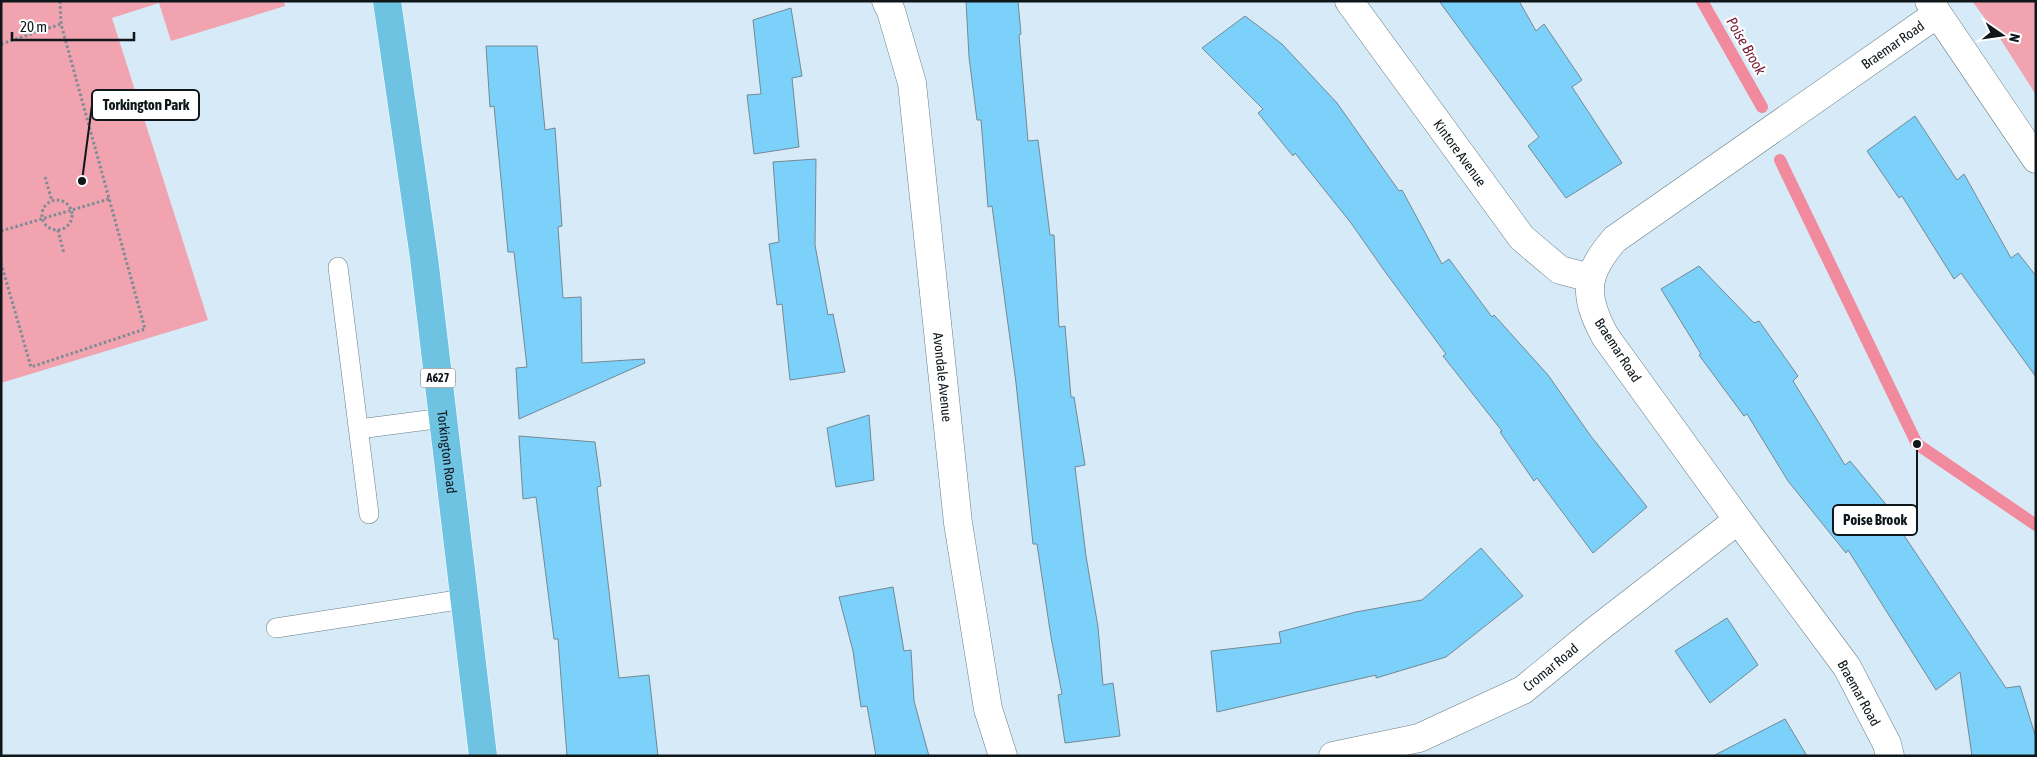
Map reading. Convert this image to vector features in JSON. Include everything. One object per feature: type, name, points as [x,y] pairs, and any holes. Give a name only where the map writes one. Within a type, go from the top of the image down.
[{"type":"main road","name":"Torkington Road","points":[[387,1],[424,258],[483,756]]},
{"type":"street","name":"Avondale Avenue","points":[[886,1],[891,11],[912,83],[958,523],[988,709],[1003,756]]},
{"type":"street","name":"Kintore Avenue","points":[[1349,1],[1522,238],[1560,270],[1591,278]]},
{"type":"street","name":"Braemar Road","points":[[1890,756],[1887,744],[1847,667],[1738,520],[1606,336],[1594,316],[1590,298],[1591,278],[1600,256],[1615,239],[1933,7]]},
{"type":"street","points":[[1933,7],[2036,160]]},
{"type":"street","name":"Cromar Road","points":[[1332,756],[1420,747],[1523,690],[1596,630],[1738,520]]},
{"type":"lane","points":[[338,267],[370,514]]},
{"type":"lane","points":[[359,429],[443,418]]},
{"type":"lane","points":[[276,628],[464,599]]},
{"type":"path","points":[[1,263],[31,367],[145,330],[61,24],[60,1]]},
{"type":"path","points":[[1,44],[61,24]]},
{"type":"path","points":[[45,177],[52,201]]},
{"type":"path","points":[[1,231],[109,199]]},
{"type":"path","points":[[58,200],[63,202],[71,211],[72,216],[69,224],[58,230],[50,228],[43,220],[44,208],[52,201],[58,200]]},
{"type":"path","points":[[58,230],[64,254]]},
{"type":"shaded area","points":[[1,1],[284,1],[285,6],[171,41],[159,3],[112,18],[208,320],[1,383]]},
{"type":"shaded area","points":[[1972,1],[2036,1],[2036,95],[2001,40]]},
{"type":"building","points":[[966,1],[1018,1],[1028,141],[1038,140],[1050,235],[1054,235],[1059,327],[1065,326],[1071,397],[1074,397],[1085,465],[1075,467],[1086,556],[1098,627],[1103,685],[1113,683],[1120,736],[1065,743],[1058,695],[1062,694],[1037,544],[1033,544],[1016,383],[992,206],[988,207],[981,120],[977,120],[969,57]]},
{"type":"building","points":[[1439,1],[1519,1],[1536,31],[1544,24],[1582,80],[1572,87],[1622,163],[1566,198],[1528,146],[1539,137]]},
{"type":"building","points":[[791,8],[802,76],[792,78],[799,147],[754,154],[747,95],[761,94],[753,20]]},
{"type":"building","points":[[1245,16],[1282,44],[1337,103],[1399,191],[1402,190],[1442,264],[1449,259],[1492,317],[1494,315],[1548,375],[1590,435],[1647,507],[1593,553],[1537,478],[1534,481],[1500,432],[1502,431],[1443,356],[1446,354],[1351,223],[1295,153],[1293,156],[1258,113],[1263,109],[1202,48]]},
{"type":"building","points":[[486,46],[537,46],[545,130],[555,128],[562,226],[558,227],[563,298],[581,297],[582,363],[644,359],[645,363],[519,419],[516,368],[527,367],[514,252],[508,252],[494,106],[490,107]]},
{"type":"building","points":[[1915,116],[1957,180],[1964,174],[2011,258],[2018,253],[2036,276],[2036,377],[1961,273],[1954,279],[1902,196],[1899,198],[1867,151]]},
{"type":"building","points":[[816,159],[815,245],[828,315],[833,314],[845,372],[790,380],[782,304],[777,305],[769,244],[779,242],[773,162]]},
{"type":"building","points":[[1699,266],[1754,323],[1759,321],[1798,376],[1793,381],[1845,465],[1850,461],[1894,514],[1891,516],[2006,688],[2020,686],[2036,738],[2036,756],[1972,756],[1960,672],[1936,690],[1848,550],[1846,553],[1788,481],[1747,414],[1744,416],[1699,355],[1701,354],[1661,289]]},
{"type":"building","points":[[869,415],[874,480],[836,487],[827,428]]},
{"type":"building","points":[[519,436],[595,442],[601,486],[597,487],[619,678],[649,675],[658,756],[567,756],[558,639],[554,639],[536,497],[523,499]]},
{"type":"building","points":[[1481,548],[1523,596],[1446,657],[1376,678],[1376,675],[1217,712],[1211,651],[1281,643],[1279,632],[1356,612],[1422,600]]},
{"type":"building","points":[[893,587],[904,651],[911,650],[914,701],[929,756],[876,756],[867,706],[861,707],[853,651],[839,597]]},
{"type":"building","points":[[1727,618],[1758,665],[1710,703],[1675,651]]},
{"type":"building","points":[[1785,719],[1807,756],[1713,756]]},
{"type":"waterway","name":"Poise Brook","points":[[1702,1],[1762,107]]},
{"type":"waterway","name":"Poise Brook","points":[[1780,160],[1917,444],[2036,525]]},
{"type":"place","name":"Torkington Park","points":[[82,181]]},
{"type":"place","name":"Poise Brook","points":[[1917,444]]}]
